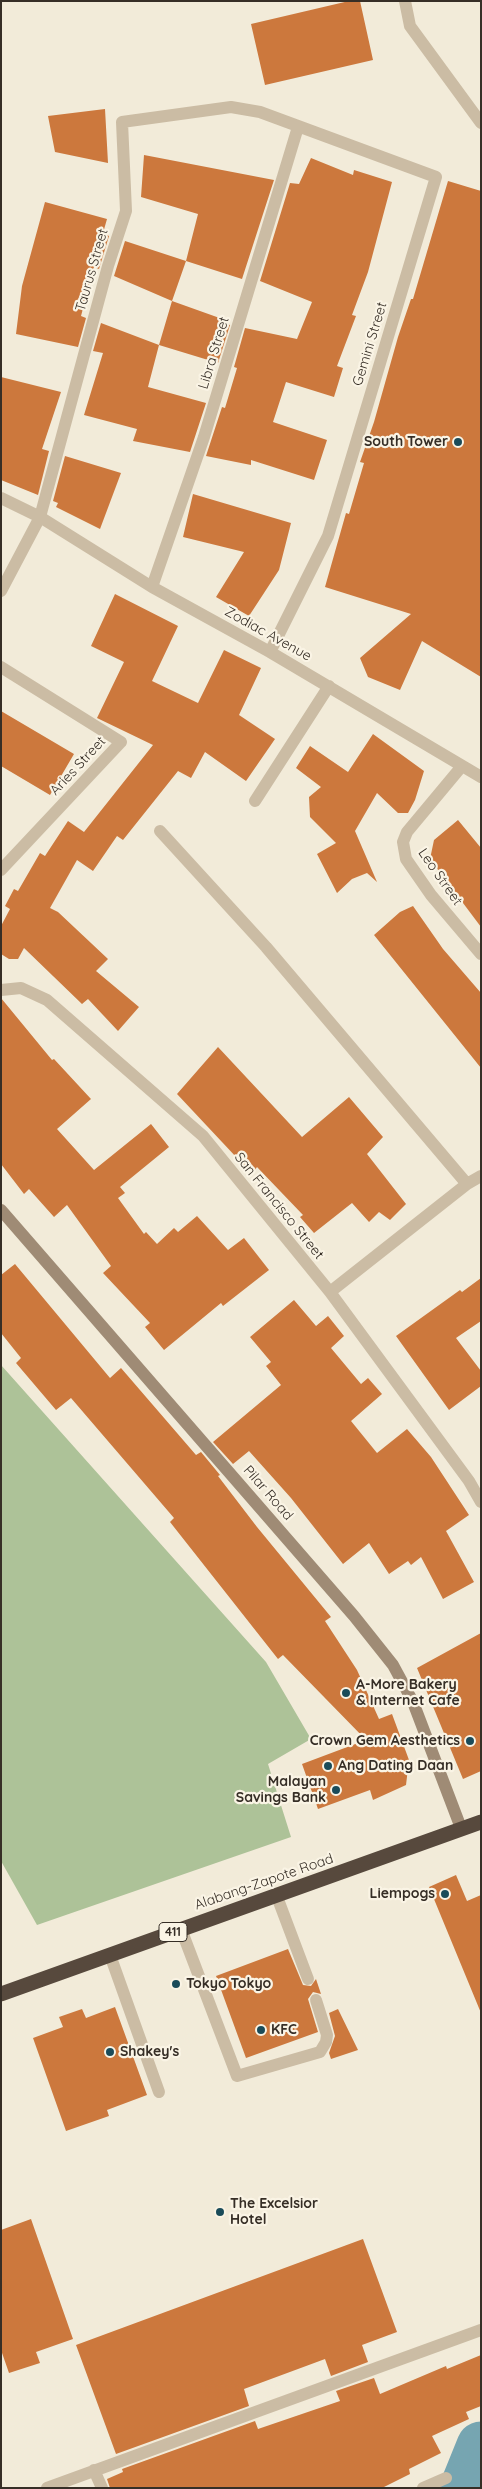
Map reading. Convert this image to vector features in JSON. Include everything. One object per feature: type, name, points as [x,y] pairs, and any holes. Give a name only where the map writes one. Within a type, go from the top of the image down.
[{"type":"highway","name":"Alabang-Zapote Road","points":[[1,1994],[481,1822]]},
{"type":"street","points":[[405,1],[410,26],[481,123]]},
{"type":"street","name":"Taurus Street","points":[[1,591],[40,517],[108,266],[126,211],[122,122],[231,107],[260,112],[298,127]]},
{"type":"street","name":"Libra Street","points":[[152,587],[204,437],[298,127]]},
{"type":"street","name":"Gemini Street","points":[[270,652],[328,536],[436,177],[298,127]]},
{"type":"street","name":"Zodiac Avenue","points":[[1,498],[40,517],[152,587],[329,686],[481,778]]},
{"type":"street","name":"Aries Street","points":[[1,667],[121,742],[1,870]]},
{"type":"street","points":[[255,801],[329,686]]},
{"type":"street","name":"Leo Street","points":[[462,766],[407,832],[403,842],[406,859],[481,954]]},
{"type":"street","points":[[160,831],[266,947],[467,1184]]},
{"type":"street","name":"San Francisco Street","points":[[1,990],[21,988],[47,1000],[203,1136],[330,1292],[469,1481],[481,1502]]},
{"type":"street","points":[[330,1292],[467,1184],[481,1176]]},
{"type":"street","name":"Pilar Road","points":[[1,1210],[341,1601],[393,1665],[413,1702],[461,1828]]},
{"type":"street","points":[[276,1894],[308,1979]]},
{"type":"street","points":[[181,1929],[237,2076],[320,2052],[326,2042],[327,2035],[316,2000]]},
{"type":"street","points":[[110,1955],[158,2092]]},
{"type":"street","points":[[47,2488],[481,2330]]},
{"type":"street","points":[[94,2470],[102,2488]]},
{"type":"street","points":[[423,2488],[446,2478]]},
{"type":"green space","points":[[1,1365],[266,1662],[311,1739],[268,1764],[291,1837],[37,1925],[1,1861]]},
{"type":"building","points":[[349,1],[360,1],[373,60],[265,85],[251,24]]},
{"type":"building","points":[[105,109],[108,163],[55,152],[48,116]]},
{"type":"building","points":[[144,155],[274,180],[242,279],[186,261],[198,214],[141,197]]},
{"type":"building","points":[[311,158],[353,175],[354,170],[392,182],[368,272],[352,315],[356,316],[337,366],[343,368],[334,397],[286,382],[273,422],[327,440],[314,480],[251,460],[251,465],[206,456],[222,407],[225,408],[237,368],[234,367],[245,328],[297,339],[312,302],[260,281],[290,183],[299,184]]},
{"type":"building","points":[[448,181],[481,191],[481,677],[422,641],[400,690],[368,677],[360,658],[411,614],[325,587],[346,513],[349,514],[364,463],[360,462],[374,422],[398,337],[411,299],[413,299]]},
{"type":"building","points":[[45,202],[107,219],[103,233],[109,236],[99,269],[94,267],[81,316],[86,318],[78,347],[16,334],[22,286]]},
{"type":"building","points":[[125,241],[186,261],[172,301],[114,276]]},
{"type":"building","points":[[172,301],[228,321],[227,324],[230,325],[218,363],[159,345]]},
{"type":"building","points":[[101,323],[159,345],[148,387],[206,403],[190,452],[133,441],[137,429],[84,415],[103,353],[93,351]]},
{"type":"building","points":[[1,377],[61,392],[42,449],[49,451],[38,495],[1,480]]},
{"type":"building","points":[[65,456],[121,473],[100,529],[56,507],[58,503],[53,501]]},
{"type":"building","points":[[193,494],[291,523],[279,570],[249,616],[216,597],[244,552],[183,537]]},
{"type":"building","points":[[115,594],[178,626],[152,681],[198,703],[224,650],[261,668],[239,715],[275,739],[246,781],[205,752],[191,778],[178,771],[123,840],[117,836],[93,871],[77,860],[50,908],[58,912],[108,959],[96,971],[139,1007],[118,1031],[88,999],[82,1004],[24,948],[18,959],[9,959],[1,954],[1,926],[10,909],[5,906],[14,889],[18,891],[40,853],[45,856],[68,821],[84,832],[153,745],[97,718],[124,662],[91,646]]},
{"type":"building","points":[[1,711],[74,754],[50,795],[1,766]]},
{"type":"building","points":[[373,734],[424,771],[415,800],[408,813],[398,813],[377,793],[355,831],[377,882],[367,873],[352,879],[337,893],[317,854],[336,843],[310,817],[309,797],[321,787],[296,768],[310,746],[348,772]]},
{"type":"building","points":[[458,820],[481,848],[481,927],[430,859],[434,840]]},
{"type":"building","points":[[413,906],[443,949],[481,993],[481,1068],[374,935],[400,912]]},
{"type":"building","points":[[1,998],[52,1060],[54,1059],[91,1099],[57,1129],[94,1170],[151,1124],[169,1147],[120,1187],[125,1193],[118,1198],[144,1234],[146,1232],[157,1244],[174,1228],[178,1232],[197,1216],[228,1250],[244,1238],[269,1270],[223,1306],[221,1303],[164,1350],[145,1327],[150,1323],[103,1273],[111,1266],[67,1205],[54,1217],[29,1189],[24,1194],[1,1164]]},
{"type":"building","points":[[218,1047],[302,1137],[349,1097],[383,1137],[367,1154],[406,1204],[390,1220],[379,1212],[369,1222],[352,1203],[314,1233],[300,1217],[303,1215],[257,1167],[252,1174],[177,1094]]},
{"type":"building","points":[[15,1264],[110,1378],[121,1368],[196,1455],[201,1452],[257,1527],[331,1617],[325,1621],[357,1670],[379,1719],[392,1714],[409,1760],[406,1785],[373,1800],[370,1790],[318,1809],[302,1764],[366,1740],[283,1655],[278,1659],[170,1522],[174,1518],[71,1398],[56,1410],[16,1363],[21,1358],[1,1333],[1,1275]]},
{"type":"building","points":[[481,1278],[481,1321],[456,1338],[481,1371],[481,1386],[449,1410],[396,1336],[460,1290],[462,1292]]},
{"type":"building","points":[[294,1300],[316,1326],[328,1316],[344,1336],[331,1348],[361,1384],[368,1378],[382,1394],[351,1421],[377,1453],[407,1429],[431,1457],[469,1515],[446,1531],[474,1582],[443,1599],[421,1557],[411,1565],[408,1561],[389,1574],[369,1543],[343,1564],[291,1498],[249,1451],[233,1464],[213,1442],[281,1385],[266,1366],[271,1362],[250,1337]]},
{"type":"building","points":[[481,1633],[481,1771],[463,1779],[417,1668]]},
{"type":"building","points":[[456,1875],[467,1901],[481,1895],[481,2013],[429,1887]]},
{"type":"building","name":"KFC","points":[[288,1949],[303,1985],[311,1986],[316,1979],[321,1994],[313,1992],[308,1999],[318,2032],[246,2058],[216,1976]]},
{"type":"building","points":[[115,2007],[147,2095],[107,2110],[109,2116],[66,2131],[33,2038],[63,2027],[59,2017],[82,2009],[86,2018]]},
{"type":"building","points":[[338,2009],[358,2050],[331,2059],[329,2053],[335,2036],[329,2013]]},
{"type":"building","points":[[31,2219],[73,2339],[36,2352],[40,2363],[9,2373],[1,2350],[1,2230]]},
{"type":"building","points":[[363,2239],[397,2332],[362,2345],[368,2362],[331,2376],[325,2359],[244,2389],[249,2406],[116,2454],[76,2345]]},
{"type":"building","points":[[481,2355],[481,2406],[466,2412],[469,2419],[432,2436],[441,2453],[409,2469],[410,2474],[382,2488],[110,2488],[107,2479],[123,2472],[122,2469],[255,2421],[258,2429],[340,2401],[336,2391],[374,2378],[380,2394],[446,2366],[447,2369]]},
{"type":"waterway","points":[[464,2488],[481,2446]]},
{"type":"place","name":"South Tower","points":[[458,442]]},
{"type":"place","name":"A-More Bakery & Internet Cafe","points":[[346,1693]]},
{"type":"place","name":"Crown Gem Aesthetics","points":[[470,1741]]},
{"type":"place","name":"Ang Dating Daan","points":[[328,1766]]},
{"type":"place","name":"Malayan Savings Bank","points":[[336,1790]]},
{"type":"place","name":"Liempogs","points":[[445,1894]]},
{"type":"place","name":"Tokyo Tokyo","points":[[176,1984]]},
{"type":"place","name":"KFC","points":[[261,2030]]},
{"type":"place","name":"Shakey's","points":[[110,2052]]},
{"type":"place","name":"The Excelsior Hotel","points":[[220,2212]]}]
